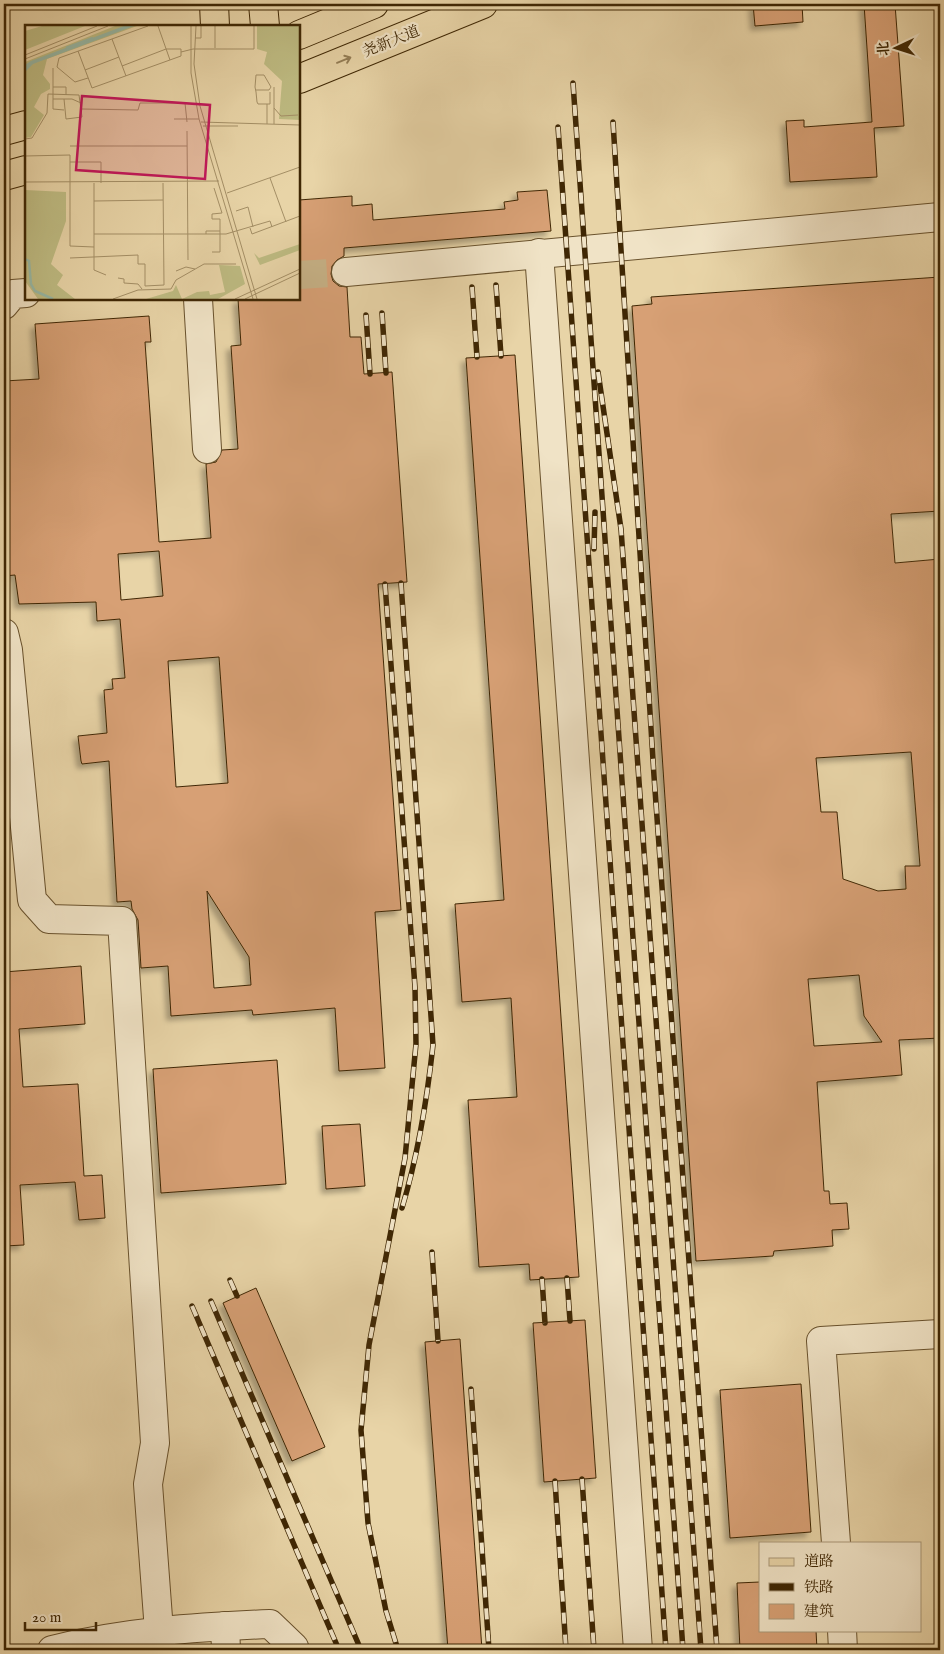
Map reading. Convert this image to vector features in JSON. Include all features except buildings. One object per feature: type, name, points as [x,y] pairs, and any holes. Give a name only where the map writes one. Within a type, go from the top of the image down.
[{"type":"main road","points":[[214,4],[215,25]]},
{"type":"main road","points":[[263,4],[265,25]]},
{"type":"main road","points":[[300,35],[374,4]]},
{"type":"main road","name":"尧新大道","points":[[300,79],[483,4]]},
{"type":"main road","points":[[4,132],[25,125]]},
{"type":"main road","points":[[4,176],[25,170]]},
{"type":"lane","points":[[346,272],[940,217]]},
{"type":"lane","points":[[539,253],[638,1650]]},
{"type":"lane","points":[[4,306],[12,294],[25,293]]},
{"type":"lane","points":[[198,300],[207,449]]},
{"type":"lane","points":[[4,632],[8,650],[32,900],[49,919],[122,921],[155,1443],[148,1484],[159,1631]]},
{"type":"lane","points":[[836,1542],[821,1341],[940,1334]]},
{"type":"lane","points":[[52,1650],[84,1646],[159,1631],[226,1638],[270,1624],[295,1650]]},
{"type":"lane","points":[[842,1632],[844,1650]]},
{"type":"tunnel","points":[[300,275],[346,272]]},
{"type":"railway","points":[[573,83],[683,1650]]},
{"type":"railway","points":[[613,122],[654,776],[717,1650]]},
{"type":"railway","points":[[558,127],[666,1650]]},
{"type":"railway","points":[[496,285],[501,356]]},
{"type":"railway","points":[[472,287],[477,357]]},
{"type":"railway","points":[[382,313],[386,373]]},
{"type":"railway","points":[[366,315],[370,374]]},
{"type":"railway","points":[[598,372],[621,529],[701,1650]]},
{"type":"railway","points":[[594,549],[595,512]]},
{"type":"railway","points":[[401,583],[433,1045],[421,1127],[413,1168],[402,1208]]},
{"type":"railway","points":[[385,584],[415,987],[416,1044],[405,1158],[369,1345],[361,1430],[368,1523],[386,1611],[398,1650]]},
{"type":"railway","points":[[432,1252],[438,1341]]},
{"type":"railway","points":[[567,1278],[570,1321]]},
{"type":"railway","points":[[542,1279],[545,1323]]},
{"type":"railway","points":[[230,1280],[237,1296]]},
{"type":"railway","points":[[211,1301],[361,1650]]},
{"type":"railway","points":[[192,1306],[339,1650]]},
{"type":"railway","points":[[471,1389],[489,1650]]},
{"type":"railway","points":[[582,1479],[594,1650]]},
{"type":"railway","points":[[555,1481],[566,1650]]}]
